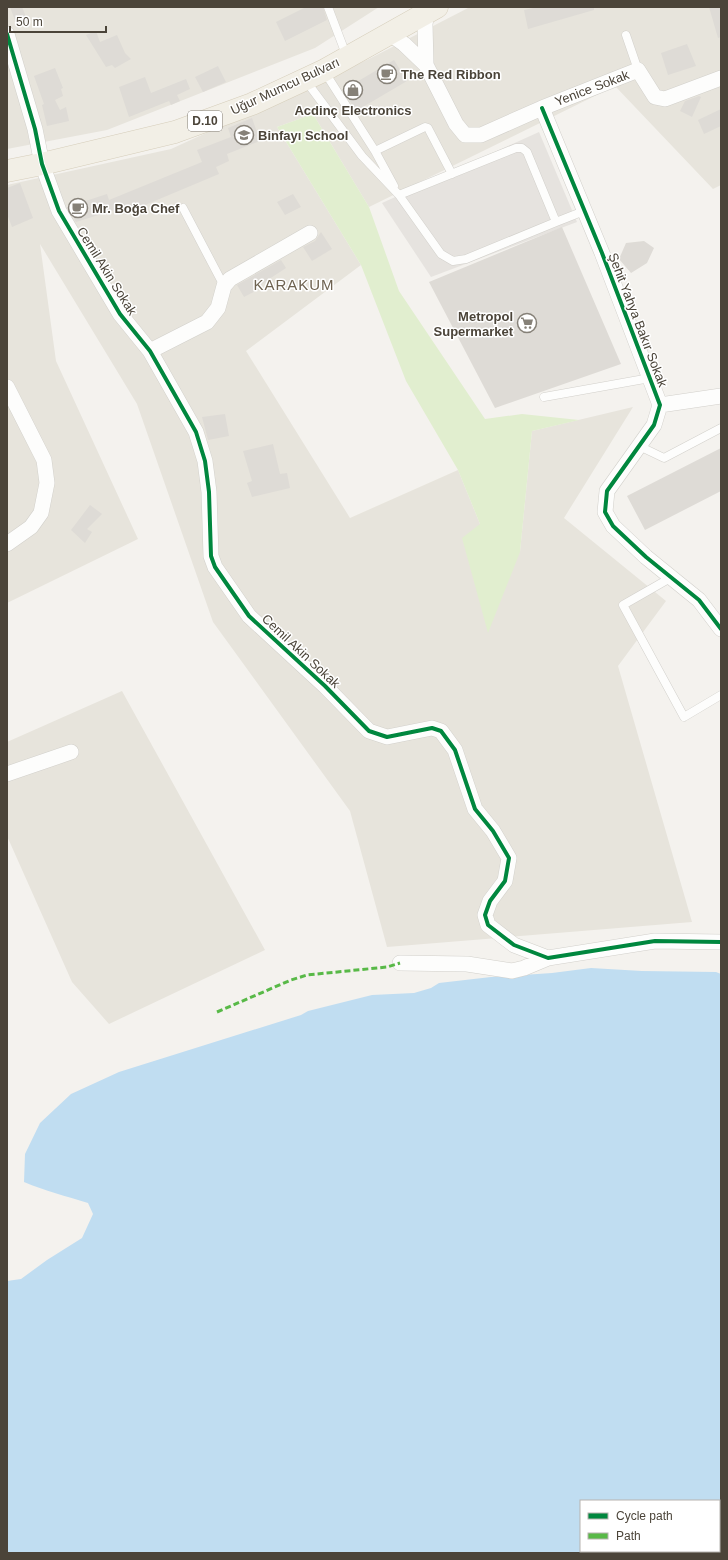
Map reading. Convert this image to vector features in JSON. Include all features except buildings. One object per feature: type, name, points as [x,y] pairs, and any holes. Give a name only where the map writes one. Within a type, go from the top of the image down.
[{"type":"main road","name":"Uğur Mumcu Bulvarı","points":[[7,171],[175,132],[252,104],[347,58],[425,12]]},
{"type":"street","points":[[425,12],[426,65]]},
{"type":"street","name":"Cemil Akin Sokak","points":[[7,34],[12,67],[35,129],[42,164],[59,211],[120,314],[150,351],[196,432],[205,460],[209,492],[211,556],[215,567],[249,616],[325,686],[369,731],[387,737],[432,728],[442,731],[455,750],[475,809],[493,831],[509,858],[505,881],[490,901],[485,915],[488,925],[514,945],[548,958],[655,941],[721,942]]},
{"type":"street","points":[[390,34],[404,44],[426,65],[456,124],[465,135],[481,135],[542,108]]},
{"type":"street","name":"Yenice Sokak","points":[[542,108],[638,70],[655,97],[664,99],[721,78]]},
{"type":"street","name":"Şehit Yahya Bakır Sokak","points":[[542,108],[602,253],[660,405],[654,425],[606,491],[604,512],[613,526],[646,556],[699,600],[721,629]]},
{"type":"street","points":[[150,351],[207,322],[218,308],[224,286],[230,279],[310,233]]},
{"type":"street","points":[[7,387],[44,460],[47,483],[41,513],[31,527],[7,544]]},
{"type":"street","points":[[660,405],[721,396]]},
{"type":"street","points":[[7,774],[71,752]]},
{"type":"street","points":[[400,964],[467,964],[512,971],[524,968],[548,958]]},
{"type":"lane","points":[[328,7],[347,58]]},
{"type":"lane","points":[[626,35],[638,70]]},
{"type":"lane","points":[[314,75],[375,150],[399,196]]},
{"type":"lane","points":[[314,75],[362,156],[399,196],[441,254],[453,261],[466,259],[584,211]]},
{"type":"lane","points":[[375,150],[425,127],[431,131],[452,174]]},
{"type":"lane","points":[[399,196],[516,148],[522,148],[527,152],[556,222]]},
{"type":"lane","points":[[183,208],[224,286]]},
{"type":"lane","points":[[544,397],[650,378]]},
{"type":"lane","points":[[639,446],[664,458],[721,428]]},
{"type":"lane","points":[[672,578],[623,605],[684,717],[721,695]]},
{"type":"shaded area","points":[[7,7],[379,7],[315,48],[107,130],[7,149]]},
{"type":"shaded area","points":[[470,7],[721,7],[721,185],[713,189],[615,86],[369,207],[313,114],[277,127],[361,265],[246,351],[350,518],[458,470],[480,524],[520,552],[532,431],[633,407],[564,518],[666,601],[618,666],[692,922],[387,947],[350,811],[213,622],[137,404],[40,244],[56,361],[138,539],[7,603],[7,185],[171,149],[369,59]]},
{"type":"shaded area","points":[[539,132],[577,222],[431,277],[382,203]]},
{"type":"shaded area","points":[[122,691],[265,950],[109,1024],[72,982],[7,836],[7,742]]},
{"type":"green space","points":[[313,114],[369,207],[399,291],[485,419],[522,414],[579,420],[532,431],[520,552],[488,633],[462,538],[480,524],[458,470],[406,381],[361,265],[277,127]]},
{"type":"water","points":[[591,968],[642,971],[716,972],[721,974],[721,1553],[7,1553],[7,1281],[21,1279],[47,1260],[82,1238],[93,1214],[88,1203],[24,1182],[25,1154],[40,1123],[71,1094],[119,1072],[301,1015],[308,1011],[372,995],[414,993],[431,988],[439,983],[491,977],[552,973]]},
{"type":"marked path","points":[[217,1012],[291,980],[307,975],[387,967],[400,963]]},
{"type":"cycle path","points":[[7,34],[35,129],[42,164],[59,211],[120,314],[150,351],[196,432],[205,461],[209,492],[211,556],[215,567],[249,616],[325,686],[369,731],[387,737],[432,728],[441,731],[455,750],[475,809],[493,831],[509,858],[505,881],[490,901],[485,915],[488,925],[514,945],[548,958],[655,941],[721,942]]},
{"type":"cycle path","points":[[542,108],[602,253],[660,405],[654,425],[607,491],[605,512],[613,526],[646,557],[699,600],[721,629]]},
{"type":"place","name":"The Red Ribbon","points":[[387,74]]},
{"type":"place","name":"Acdinç Electronics","points":[[353,90]]},
{"type":"place","name":"Binfayı School","points":[[244,135]]},
{"type":"place","name":"Mr. Boğa Chef","points":[[78,208]]},
{"type":"place","name":"Metropol Supermarket","points":[[527,323]]},
{"type":"district","name":"KARAKUM","points":[[294,284]]}]
